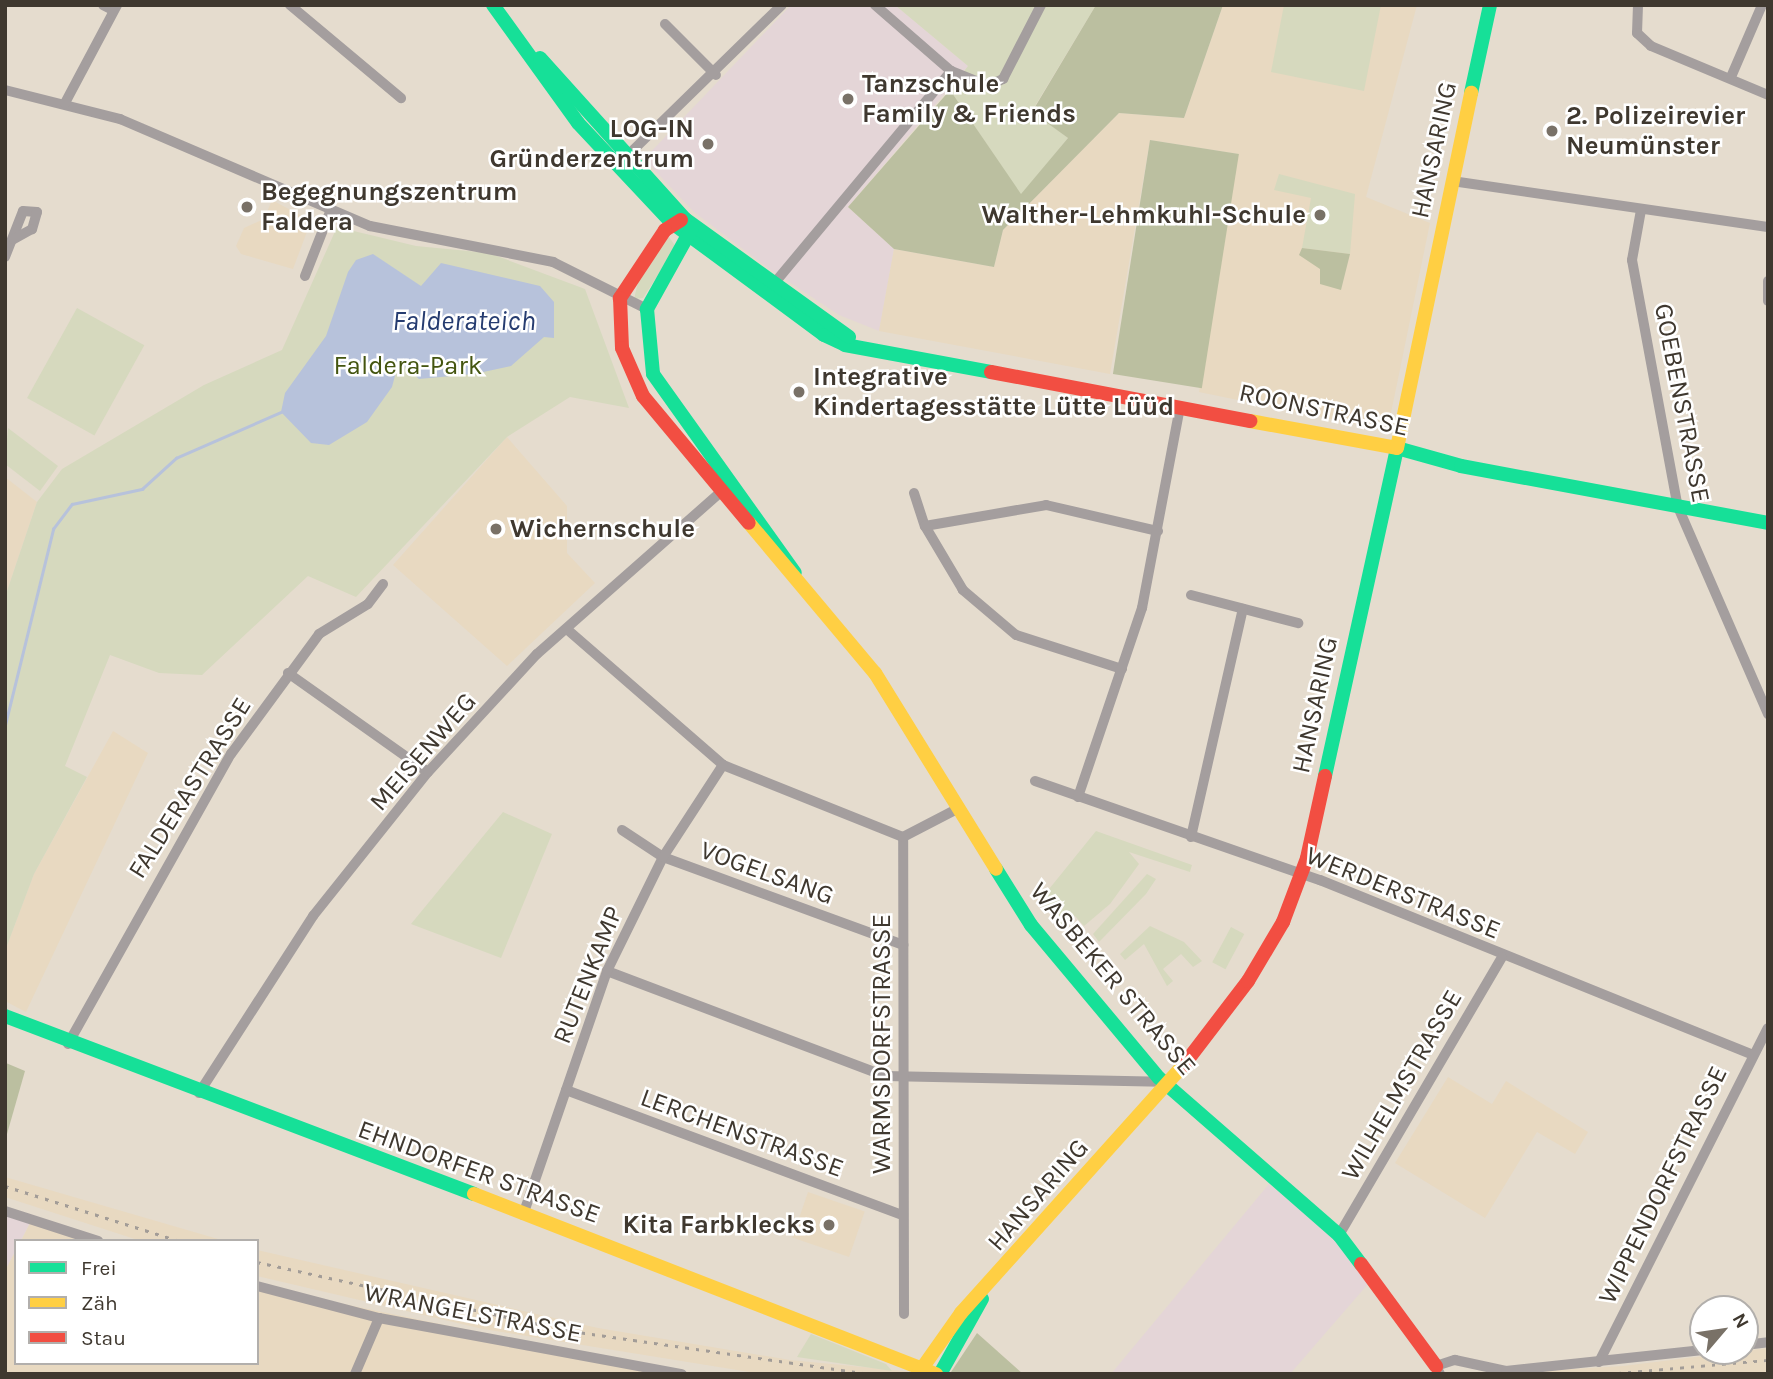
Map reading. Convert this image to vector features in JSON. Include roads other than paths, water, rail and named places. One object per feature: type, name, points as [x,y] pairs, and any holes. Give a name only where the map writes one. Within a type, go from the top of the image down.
[{"type":"street","points":[[65,103],[115,8],[103,5]]},
{"type":"street","points":[[290,5],[401,98]]},
{"type":"street","points":[[493,5],[524,55],[621,162],[685,226]]},
{"type":"street","points":[[621,162],[716,75],[782,5]]},
{"type":"street","points":[[875,5],[951,71],[988,86],[1003,79],[1041,5]]},
{"type":"street","name":"HANSARING","points":[[929,1372],[961,1313],[985,1292],[1166,1085],[1264,957],[1302,874],[1492,5]]},
{"type":"street","points":[[1638,5],[1637,33],[1651,46],[1731,77],[1768,95]]},
{"type":"street","points":[[1731,77],[1762,5]]},
{"type":"street","points":[[665,24],[716,75]]},
{"type":"street","points":[[772,287],[951,71]]},
{"type":"street","points":[[5,90],[65,103],[145,128],[330,212],[553,262],[646,309],[685,226]]},
{"type":"street","points":[[1452,181],[1768,227]]},
{"type":"street","name":"GOEBENSTRASSE","points":[[1641,210],[1632,260],[1678,507],[1768,714]]},
{"type":"street","points":[[304,276],[330,212]]},
{"type":"street","points":[[620,298],[685,226]]},
{"type":"street","name":"ROONSTRASSE","points":[[685,226],[772,287],[869,348]]},
{"type":"street","name":"ROONSTRASSE","points":[[685,226],[824,335],[869,348],[1397,448],[1678,507],[1768,523]]},
{"type":"street","points":[[5,257],[14,239]]},
{"type":"street","points":[[1768,281],[1768,301]]},
{"type":"street","name":"WASBEKER STRASSE","points":[[620,298],[618,317],[631,375],[724,489],[786,554],[795,575],[902,711],[1017,906],[1166,1085],[1339,1234],[1438,1370]]},
{"type":"street","name":"WASBEKER STRASSE","points":[[646,309],[653,374],[724,489]]},
{"type":"street","points":[[1078,797],[1122,670],[1158,531],[1180,407]]},
{"type":"street","name":"MEISENWEG","points":[[198,1093],[313,916],[428,772],[537,654],[569,631],[724,489]]},
{"type":"street","points":[[914,493],[925,526],[962,590],[1016,635],[1122,670]]},
{"type":"street","points":[[925,526],[1046,505],[1158,531]]},
{"type":"street","name":"FALDERASTRASSE","points":[[68,1044],[133,920],[231,754],[319,634],[368,604],[383,584]]},
{"type":"street","points":[[1191,595],[1298,623]]},
{"type":"street","points":[[1191,837],[1243,609]]},
{"type":"street","points":[[569,631],[723,765],[903,837],[959,808]]},
{"type":"street","points":[[288,673],[428,772]]},
{"type":"street","name":"RUTENKAMP","points":[[523,1215],[607,971],[663,857],[723,765]]},
{"type":"street","name":"WERDERSTRASSE","points":[[1035,781],[1302,874],[1502,957],[1751,1054]]},
{"type":"street","name":"VOGELSANG","points":[[622,830],[663,857],[904,945]]},
{"type":"street","name":"WARMSDORFSTRASSE","points":[[903,837],[904,1314]]},
{"type":"street","name":"WILHELMSTRASSE","points":[[1339,1234],[1502,957]]},
{"type":"street","points":[[607,971],[885,1076],[1157,1079],[1166,1085]]},
{"type":"street","name":"EHNDORFER STRASSE","points":[[5,1016],[68,1044],[523,1215],[929,1372]]},
{"type":"street","name":"WIPPENDORFSTRASSE","points":[[1599,1362],[1751,1054],[1768,1028]]},
{"type":"street","name":"LERCHENSTRASSE","points":[[566,1090],[903,1215]]},
{"type":"street","points":[[5,1211],[92,1239]]},
{"type":"street","name":"WRANGELSTRASSE","points":[[259,1287],[379,1318],[682,1374]]},
{"type":"street","points":[[355,1374],[379,1318]]},
{"type":"street","points":[[1438,1370],[1471,1360],[1506,1371],[1689,1352]]},
{"type":"water","name":"Falderateich","points":[[373,254],[421,286],[441,263],[540,286],[554,302],[554,338],[544,337],[511,366],[474,374],[419,379],[399,361],[392,387],[367,422],[329,445],[311,443],[281,412],[285,393],[326,336],[348,272],[356,260]]},
{"type":"waterway","points":[[5,725],[53,529],[72,504],[142,489],[176,458],[281,412]]},
{"type":"railway","points":[[5,1186],[173,1239]]},
{"type":"railway","points":[[259,1262],[571,1331],[868,1374]]},
{"type":"railway","points":[[1607,1374],[1768,1360]]},
{"type":"place","name":"Tanzschule Family & Friends","points":[[848,99]]},
{"type":"place","name":"2. Polizeirevier Neumünster","points":[[1552,131]]},
{"type":"place","name":"LOG-IN Gründerzentrum","points":[[708,144]]},
{"type":"place","name":"Begegnungszentrum Faldera","points":[[247,207]]},
{"type":"place","name":"Walther-Lehmkuhl-Schule","points":[[1320,215]]},
{"type":"place","name":"Integrative Kindertagesstätte Lütte Lüüd","points":[[799,392]]},
{"type":"place","name":"Wichernschule","points":[[496,529]]},
{"type":"place","name":"Kita Farbklecks","points":[[829,1225]]},
{"type":"park label","name":"Faldera-Park","points":[[408,366]]}]
